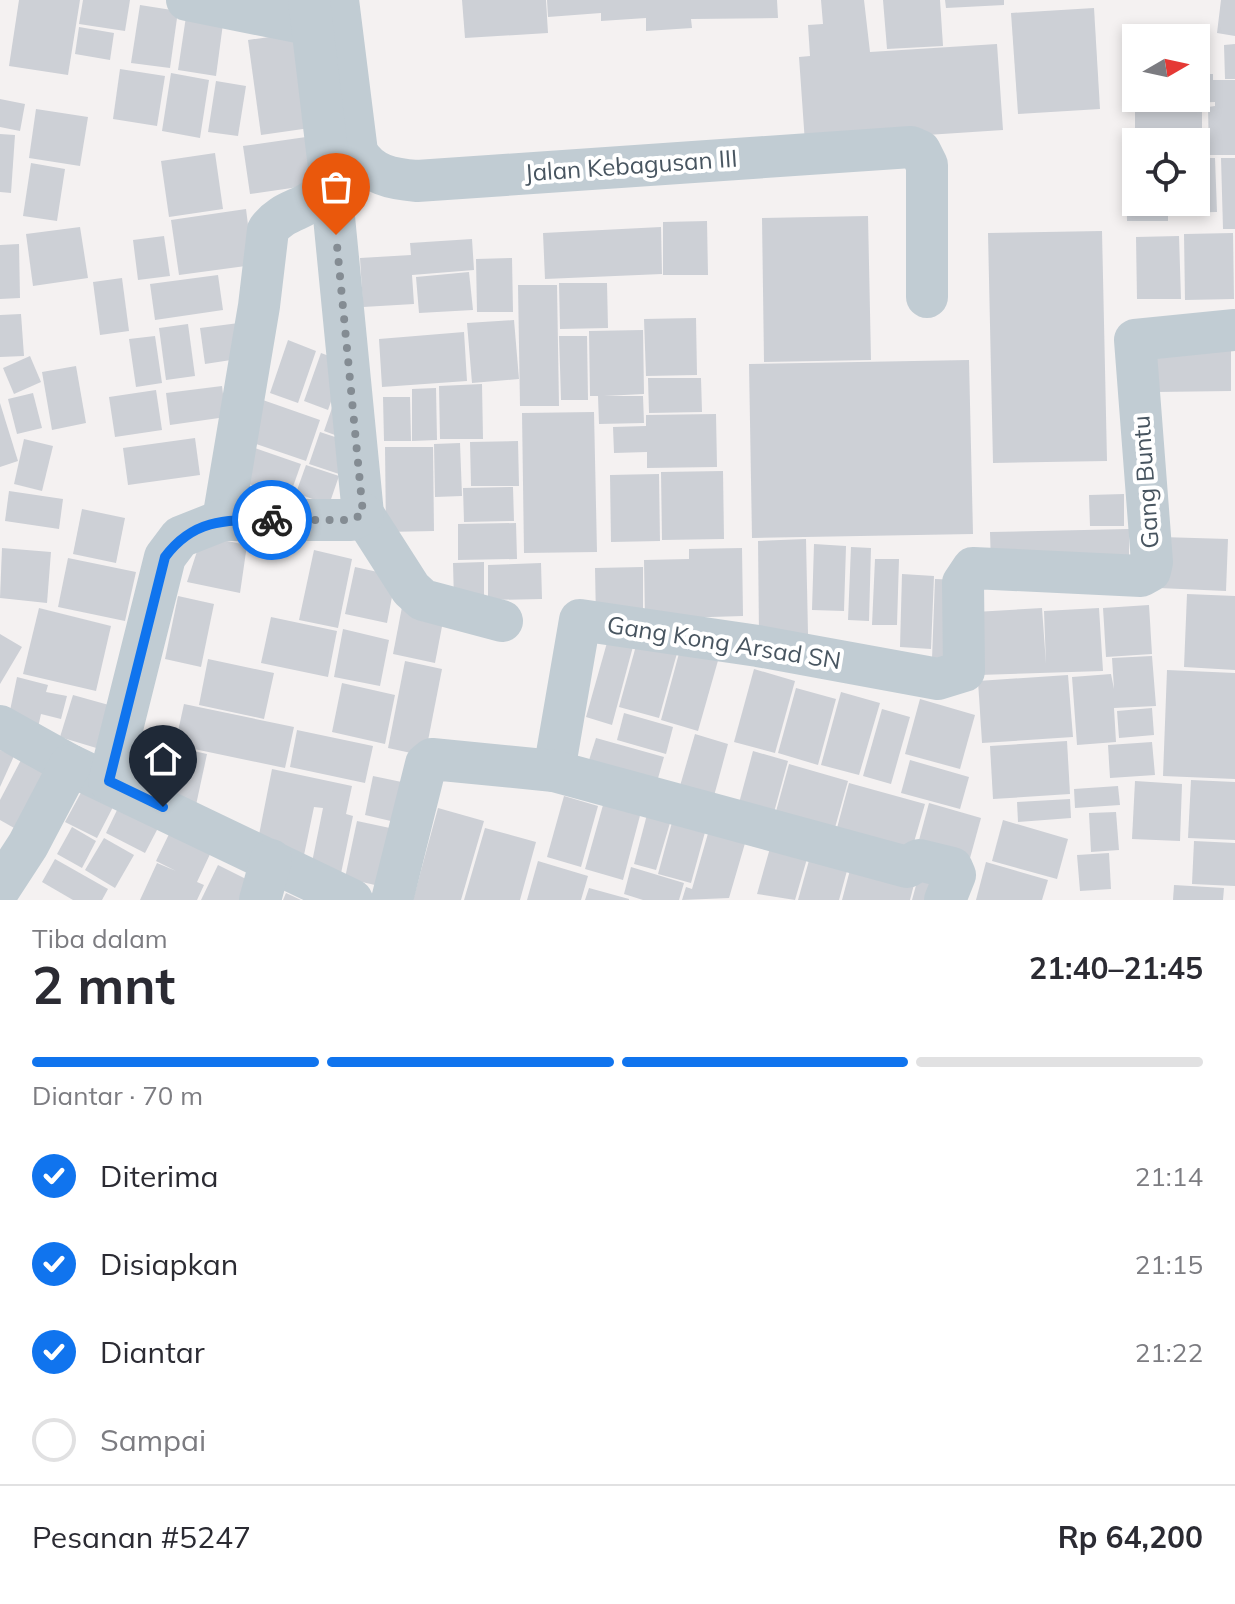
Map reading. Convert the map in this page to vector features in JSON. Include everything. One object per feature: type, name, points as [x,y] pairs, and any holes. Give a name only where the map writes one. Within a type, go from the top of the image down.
[{"type":"street","points":[[187,0],[320,8],[330,176],[363,514],[411,589],[423,600],[502,621]]},
{"type":"street","name":"Jalan Kebagusan III","points":[[320,8],[357,152],[365,166],[381,175],[417,181],[911,147],[920,151],[927,165],[927,297]]},
{"type":"street","points":[[223,520],[259,306],[268,230],[274,221],[315,201],[324,193],[330,176]]},
{"type":"street","name":"Gang Buntu","points":[[954,677],[964,671],[963,583],[973,568],[1141,576],[1150,571],[1152,562],[1135,340],[1235,330]]},
{"type":"street","points":[[109,781],[165,557],[180,537],[223,520],[351,520],[363,514]]},
{"type":"street","name":"Gang Kong Arsad SN","points":[[554,771],[580,620],[758,646],[938,679],[954,677]]},
{"type":"street","points":[[0,726],[70,765],[109,781],[352,900]]},
{"type":"street","points":[[392,900],[426,764],[439,760],[554,771],[907,867],[919,860],[952,868],[955,875],[945,900]]},
{"type":"street","points":[[0,888],[28,845],[70,765]]},
{"type":"street","points":[[260,900],[271,860]]},
{"type":"building","points":[[19,0],[80,0],[68,75],[9,66]]},
{"type":"building","points":[[83,0],[130,0],[125,31],[79,24]]},
{"type":"building","points":[[462,0],[546,0],[548,33],[465,38]]},
{"type":"building","points":[[547,0],[777,0],[778,18],[691,19],[692,28],[646,31],[646,18],[601,21],[601,13],[548,17]]},
{"type":"building","points":[[821,0],[864,0],[870,52],[997,44],[1003,130],[805,143],[799,57],[810,56],[808,25],[823,24]]},
{"type":"building","points":[[883,0],[940,0],[943,46],[887,49]]},
{"type":"building","points":[[945,0],[1004,0],[1004,5],[946,8]]},
{"type":"building","points":[[1221,0],[1235,0],[1235,36],[1217,33]]},
{"type":"building","points":[[140,5],[178,11],[170,68],[131,63]]},
{"type":"building","points":[[1094,8],[1100,109],[1018,114],[1011,13]]},
{"type":"building","points":[[187,10],[224,16],[216,76],[178,70]]},
{"type":"building","points":[[79,27],[114,33],[110,60],[75,54]]},
{"type":"building","points":[[297,33],[310,128],[261,135],[248,40]]},
{"type":"building","points":[[1235,44],[1235,79],[1225,79],[1224,45]]},
{"type":"building","points":[[120,69],[165,76],[157,126],[113,119]]},
{"type":"building","points":[[171,73],[209,80],[200,138],[162,131]]},
{"type":"building","points":[[1210,74],[1213,74],[1213,80],[1235,80],[1235,155],[1210,155],[1208,112],[1215,102],[1210,102]]},
{"type":"building","points":[[216,81],[246,86],[238,136],[208,132]]},
{"type":"building","points":[[0,99],[25,104],[20,131],[0,127]]},
{"type":"building","points":[[36,109],[88,117],[80,166],[29,158]]},
{"type":"building","points":[[1135,112],[1202,112],[1202,128],[1135,128]]},
{"type":"building","points":[[0,134],[15,135],[11,193],[0,192]]},
{"type":"building","points":[[313,136],[319,184],[250,194],[243,146]]},
{"type":"building","points":[[215,153],[223,209],[169,217],[161,161]]},
{"type":"building","points":[[1210,158],[1215,158],[1217,212],[1210,212]]},
{"type":"building","points":[[1221,158],[1235,158],[1235,229],[1223,229]]},
{"type":"building","points":[[31,163],[65,169],[57,221],[23,216]]},
{"type":"building","points":[[246,209],[253,265],[179,275],[171,220]]},
{"type":"building","points":[[868,216],[871,360],[764,362],[762,218]]},
{"type":"building","points":[[1127,216],[1168,216],[1168,221],[1127,221]]},
{"type":"building","points":[[707,221],[708,275],[663,275],[663,222]]},
{"type":"building","points":[[80,227],[88,278],[33,286],[26,234]]},
{"type":"building","points":[[661,227],[662,274],[545,279],[543,233]]},
{"type":"building","points":[[1102,231],[1107,461],[993,463],[988,233]]},
{"type":"building","points":[[1233,233],[1234,299],[1185,300],[1184,234]]},
{"type":"building","points":[[164,236],[170,276],[138,280],[133,240]]},
{"type":"building","points":[[1179,236],[1181,299],[1137,299],[1136,237]]},
{"type":"building","points":[[472,239],[474,270],[412,275],[414,304],[363,307],[360,258],[411,255],[410,243]]},
{"type":"building","points":[[19,244],[20,298],[0,299],[0,245]]},
{"type":"building","points":[[512,258],[513,312],[477,312],[476,259]]},
{"type":"building","points":[[469,272],[473,310],[419,313],[416,277]]},
{"type":"building","points":[[218,275],[223,310],[155,320],[150,284]]},
{"type":"building","points":[[122,278],[129,331],[100,335],[93,282]]},
{"type":"building","points":[[559,283],[607,283],[608,328],[560,329]]},
{"type":"building","points":[[518,285],[557,285],[559,406],[520,406]]},
{"type":"building","points":[[21,314],[24,356],[0,357],[0,315]]},
{"type":"building","points":[[696,318],[697,375],[646,376],[644,319]]},
{"type":"building","points":[[514,320],[519,379],[472,383],[467,323]]},
{"type":"building","points":[[239,323],[244,358],[205,364],[200,328]]},
{"type":"building","points":[[188,324],[195,376],[166,380],[159,328]]},
{"type":"building","points":[[643,330],[644,394],[604,396],[643,396],[644,423],[599,424],[598,396],[590,396],[589,331]]},
{"type":"building","points":[[464,332],[467,381],[382,387],[379,339]]},
{"type":"building","points":[[155,336],[162,383],[136,387],[129,339]]},
{"type":"building","points":[[559,336],[587,336],[588,400],[561,400]]},
{"type":"building","points":[[288,340],[316,351],[298,403],[270,393]]},
{"type":"building","points":[[1231,343],[1231,391],[1156,392],[1156,345]]},
{"type":"building","points":[[321,353],[345,362],[328,410],[304,401]]},
{"type":"building","points":[[30,356],[41,382],[14,394],[3,368]]},
{"type":"building","points":[[969,360],[973,534],[752,538],[749,364]]},
{"type":"building","points":[[76,366],[86,423],[52,430],[42,372]]},
{"type":"building","points":[[648,378],[701,378],[702,412],[649,413]]},
{"type":"building","points":[[482,384],[483,439],[440,439],[439,386]]},
{"type":"building","points":[[222,386],[226,417],[170,425],[166,393]]},
{"type":"building","points":[[436,388],[437,440],[412,441],[412,389]]},
{"type":"building","points":[[156,390],[162,430],[115,437],[109,397]]},
{"type":"building","points":[[33,393],[42,428],[17,434],[8,399]]},
{"type":"building","points":[[383,397],[410,397],[411,441],[384,441]]},
{"type":"building","points":[[260,399],[320,420],[306,461],[247,441]]},
{"type":"building","points":[[0,403],[18,461],[0,467]]},
{"type":"building","points":[[332,408],[343,438],[324,431]]},
{"type":"building","points":[[594,412],[597,552],[524,553],[522,413]]},
{"type":"building","points":[[716,414],[717,467],[647,468],[647,452],[614,453],[613,427],[646,426],[646,415]]},
{"type":"building","points":[[320,432],[350,442],[339,474],[309,464]]},
{"type":"building","points":[[195,438],[200,475],[128,485],[123,448]]},
{"type":"building","points":[[24,439],[53,446],[42,491],[14,484]]},
{"type":"building","points":[[518,441],[519,486],[471,486],[470,442]]},
{"type":"building","points":[[460,443],[462,496],[435,497],[434,444]]},
{"type":"building","points":[[252,447],[301,464],[289,498],[240,481]]},
{"type":"building","points":[[385,447],[433,447],[434,531],[386,532]]},
{"type":"building","points":[[306,465],[339,476],[329,505],[296,493]]},
{"type":"building","points":[[723,471],[724,539],[662,540],[661,472]]},
{"type":"building","points":[[659,474],[660,541],[611,542],[610,475]]},
{"type":"building","points":[[513,487],[514,521],[464,522],[463,488]]},
{"type":"building","points":[[9,491],[63,499],[59,529],[5,521]]},
{"type":"building","points":[[1124,494],[1124,526],[1090,526],[1089,495]]},
{"type":"building","points":[[82,509],[125,518],[116,563],[73,554]]},
{"type":"building","points":[[516,523],[517,559],[458,560],[458,524]]},
{"type":"building","points":[[1129,529],[1129,562],[991,565],[990,532]]},
{"type":"building","points":[[202,536],[247,545],[240,593],[187,582]]},
{"type":"building","points":[[1161,537],[1228,539],[1226,591],[1159,588]]},
{"type":"building","points":[[806,539],[808,634],[759,635],[758,541]]},
{"type":"building","points":[[814,544],[846,546],[844,611],[812,610]]},
{"type":"building","points":[[851,547],[871,548],[869,621],[848,620]]},
{"type":"building","points":[[2,548],[51,552],[47,603],[0,598]]},
{"type":"building","points":[[742,548],[743,616],[645,619],[644,560],[689,559],[689,549]]},
{"type":"building","points":[[314,550],[352,559],[338,628],[299,620]]},
{"type":"building","points":[[68,558],[136,572],[125,621],[58,607]]},
{"type":"building","points":[[875,559],[899,559],[897,625],[872,625]]},
{"type":"building","points":[[484,562],[484,600],[454,601],[453,563]]},
{"type":"building","points":[[541,563],[542,599],[488,600],[488,565]]},
{"type":"building","points":[[355,567],[396,576],[387,623],[345,614]]},
{"type":"building","points":[[643,567],[643,619],[596,620],[595,568]]},
{"type":"building","points":[[902,574],[934,576],[931,649],[900,647]]},
{"type":"building","points":[[935,579],[960,580],[958,660],[932,659]]},
{"type":"building","points":[[1187,594],[1235,596],[1235,670],[1184,667]]},
{"type":"building","points":[[178,596],[214,604],[201,667],[165,659]]},
{"type":"building","points":[[1149,605],[1152,654],[1106,657],[1103,608]]},
{"type":"building","points":[[402,607],[444,616],[435,663],[393,654]]},
{"type":"building","points":[[39,608],[111,626],[96,691],[23,674]]},
{"type":"building","points":[[1042,608],[1046,664],[1044,611],[1099,608],[1103,671],[979,675],[975,612]]},
{"type":"building","points":[[271,617],[337,631],[328,677],[261,663]]},
{"type":"building","points":[[343,629],[389,640],[380,686],[334,677]]},
{"type":"building","points":[[610,632],[635,639],[612,725],[586,717]]},
{"type":"building","points":[[0,634],[22,647],[0,684]]},
{"type":"building","points":[[639,635],[679,646],[659,718],[619,707]]},
{"type":"building","points":[[681,646],[719,657],[698,731],[661,720]]},
{"type":"building","points":[[1152,656],[1156,706],[1114,708],[1116,742],[1077,745],[1072,677],[1111,674],[1114,689],[1112,658]]},
{"type":"building","points":[[208,659],[274,673],[264,719],[199,705]]},
{"type":"building","points":[[405,661],[442,669],[425,756],[388,748]]},
{"type":"building","points":[[754,669],[795,681],[775,753],[734,742]]},
{"type":"building","points":[[1167,670],[1235,673],[1235,779],[1163,776]]},
{"type":"building","points":[[1068,675],[1073,737],[982,743],[978,681]]},
{"type":"building","points":[[17,677],[48,685],[46,692],[67,696],[61,719],[41,714],[37,732],[7,725]]},
{"type":"building","points":[[342,683],[395,695],[385,744],[332,732]]},
{"type":"building","points":[[796,688],[836,699],[818,765],[778,753]]},
{"type":"building","points":[[841,692],[880,703],[859,775],[821,765]]},
{"type":"building","points":[[73,695],[116,707],[103,750],[60,737]]},
{"type":"building","points":[[920,699],[975,715],[960,769],[905,754]]},
{"type":"building","points":[[184,704],[294,727],[285,768],[175,745]]},
{"type":"building","points":[[1152,708],[1154,735],[1119,738],[1117,711]]},
{"type":"building","points":[[882,709],[910,717],[891,784],[863,776]]},
{"type":"building","points":[[624,713],[673,727],[666,754],[617,740]]},
{"type":"building","points":[[297,730],[373,746],[365,783],[290,767]]},
{"type":"building","points":[[695,734],[728,744],[714,796],[680,786]]},
{"type":"building","points":[[596,738],[664,757],[653,796],[584,776]]},
{"type":"building","points":[[149,741],[207,754],[196,805],[138,793]]},
{"type":"building","points":[[1067,741],[1070,794],[993,799],[990,746]]},
{"type":"building","points":[[1152,742],[1155,775],[1110,778],[1108,745]]},
{"type":"building","points":[[0,750],[14,756],[0,787]]},
{"type":"building","points":[[753,751],[788,761],[770,827],[735,818]]},
{"type":"building","points":[[21,760],[60,781],[30,837],[0,820],[0,800]]},
{"type":"building","points":[[910,760],[969,777],[960,809],[901,793]]},
{"type":"building","points":[[789,764],[848,781],[831,842],[772,826]]},
{"type":"building","points":[[272,769],[352,786],[346,814],[353,816],[339,883],[309,877],[323,808],[314,807],[304,855],[257,845]]},
{"type":"building","points":[[373,776],[416,785],[408,825],[365,815]]},
{"type":"building","points":[[1191,780],[1235,782],[1235,840],[1188,838]]},
{"type":"building","points":[[1135,781],[1182,784],[1180,841],[1132,839]]},
{"type":"building","points":[[849,783],[925,804],[908,863],[833,843]]},
{"type":"building","points":[[1118,786],[1120,805],[1075,808],[1074,789]]},
{"type":"building","points":[[83,789],[114,805],[97,838],[65,822]]},
{"type":"building","points":[[564,796],[598,806],[581,867],[547,857]]},
{"type":"building","points":[[605,798],[642,808],[623,880],[585,869]]},
{"type":"building","points":[[1070,799],[1071,818],[1018,822],[1017,802]]},
{"type":"building","points":[[929,803],[981,818],[967,869],[915,855]]},
{"type":"building","points":[[649,807],[673,813],[656,870],[634,864]]},
{"type":"building","points":[[118,808],[158,828],[145,853],[106,833]]},
{"type":"building","points":[[438,808],[484,821],[461,900],[413,900]]},
{"type":"building","points":[[1116,812],[1119,850],[1091,852],[1089,813]]},
{"type":"building","points":[[674,815],[707,825],[691,883],[658,874]]},
{"type":"building","points":[[1003,820],[1068,839],[1057,879],[992,861]]},
{"type":"building","points":[[357,821],[404,831],[392,889],[345,878]]},
{"type":"building","points":[[711,823],[748,833],[729,898],[682,900],[686,887],[692,889]]},
{"type":"building","points":[[72,827],[96,841],[82,868],[57,854]]},
{"type":"building","points":[[485,828],[536,842],[520,900],[464,900]]},
{"type":"building","points":[[170,832],[211,852],[197,882],[204,885],[197,900],[140,900],[157,863],[176,871],[156,861]]},
{"type":"building","points":[[774,834],[811,845],[795,900],[757,894]]},
{"type":"building","points":[[104,838],[134,855],[115,888],[85,870]]},
{"type":"building","points":[[1194,841],[1235,843],[1235,886],[1192,884]]},
{"type":"building","points":[[813,846],[851,856],[839,900],[798,900]]},
{"type":"building","points":[[1109,853],[1111,889],[1080,891],[1077,855]]},
{"type":"building","points":[[854,855],[917,873],[910,900],[842,900]]},
{"type":"building","points":[[55,859],[108,889],[102,900],[73,900],[42,882]]},
{"type":"building","points":[[538,861],[588,876],[581,900],[527,900]]},
{"type":"building","points":[[986,862],[1048,880],[1042,900],[976,900]]},
{"type":"building","points":[[922,863],[937,900],[912,900]]},
{"type":"building","points":[[218,865],[258,885],[251,900],[201,900]]},
{"type":"building","points":[[631,867],[684,883],[679,900],[643,900],[624,894]]},
{"type":"building","points":[[1174,885],[1224,888],[1223,900],[1173,900]]},
{"type":"building","points":[[589,888],[629,899],[629,900],[585,900]]},
{"type":"building","points":[[286,893],[301,900],[283,900]]},
{"type":"way so far","points":[[272,520],[351,520],[363,514],[365,502],[336,235]]},
{"type":"route","points":[[163,807],[109,781],[165,557],[180,537],[218,521],[272,520]]}]
